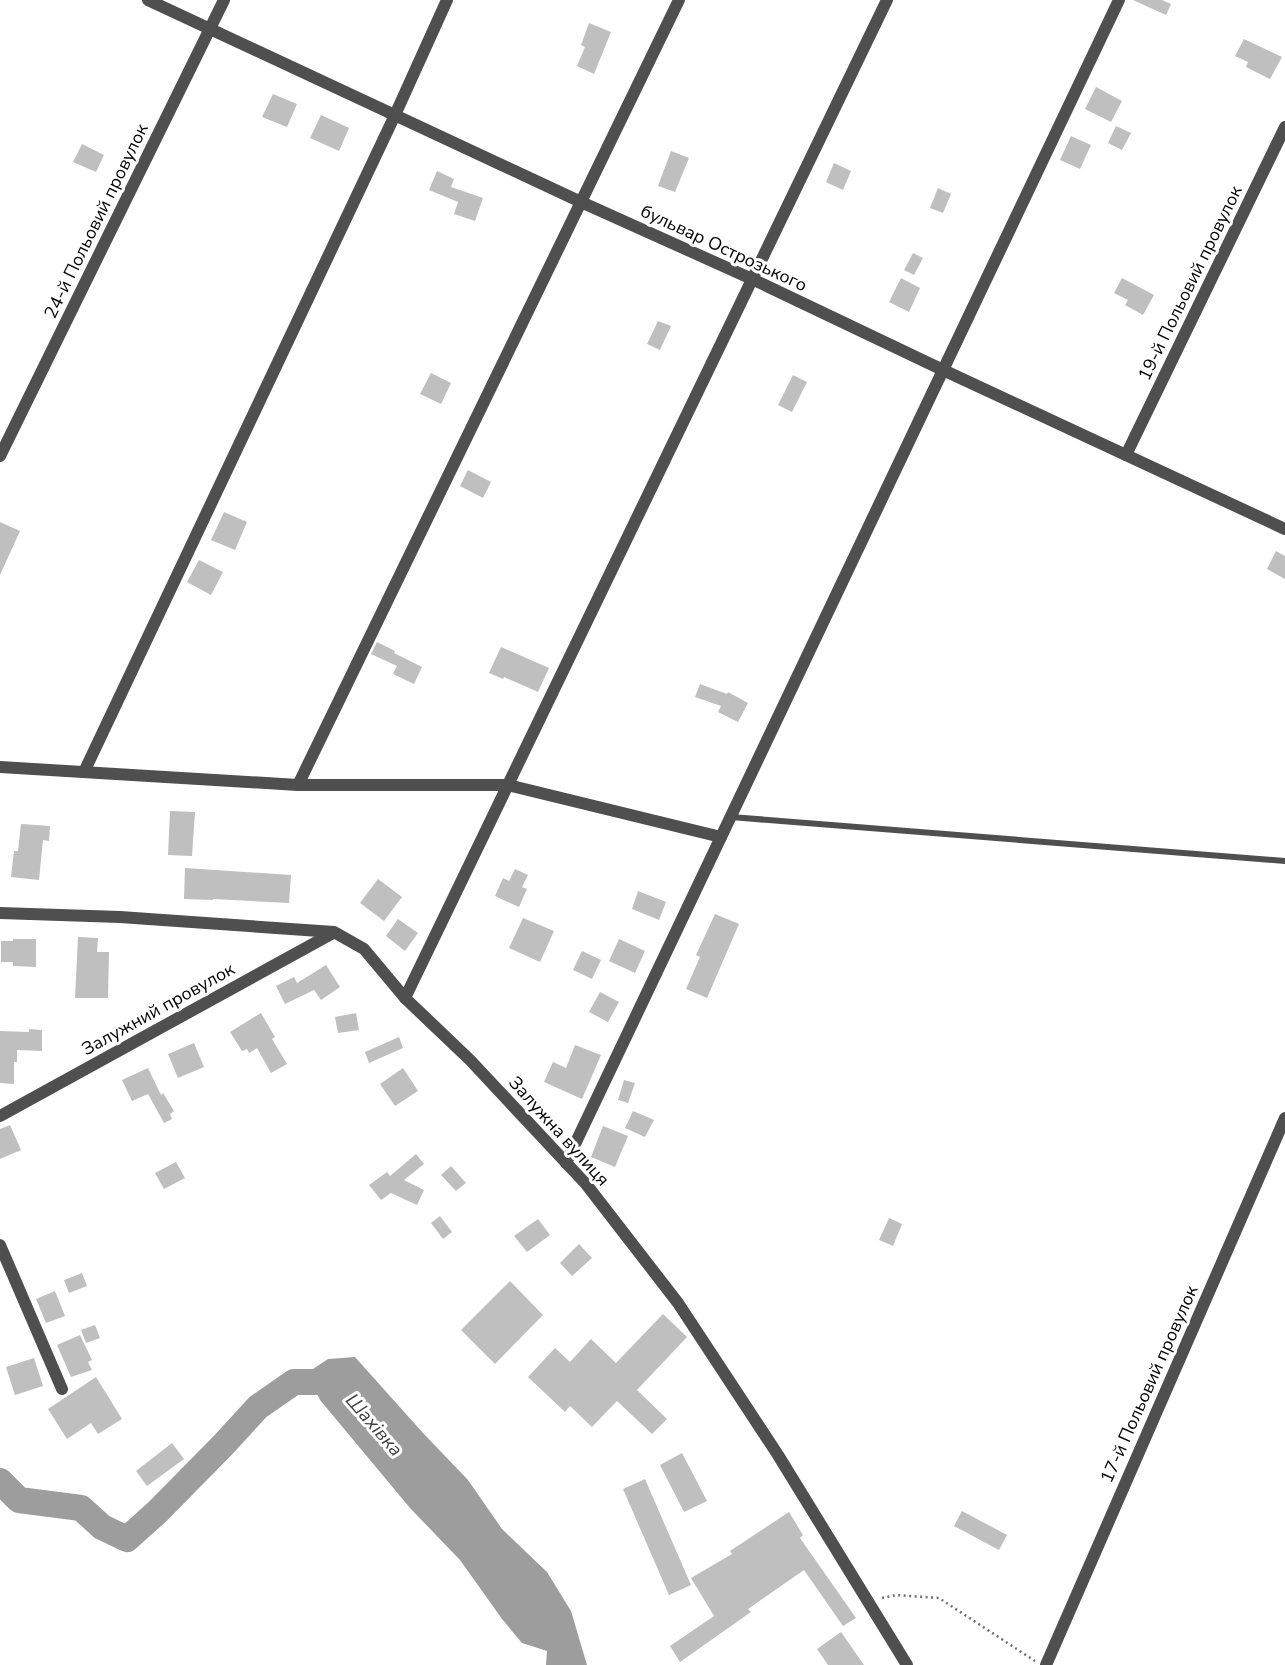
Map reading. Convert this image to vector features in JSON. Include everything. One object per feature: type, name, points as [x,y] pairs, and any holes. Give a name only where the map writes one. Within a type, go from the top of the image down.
[{"type":"street","name":"бульвар Острозького","points":[[148,0],[1285,529]]},
{"type":"street","name":"24-й Польовий провулок","points":[[0,456],[224,0]]},
{"type":"street","points":[[84,772],[447,0]]},
{"type":"street","points":[[298,785],[679,0]]},
{"type":"street","points":[[405,998],[887,0]]},
{"type":"street","points":[[566,1163],[1119,0]]},
{"type":"street","name":"19-й Польовий провулок","points":[[1126,455],[1285,127]]},
{"type":"street","points":[[0,767],[298,785],[508,785],[721,837]]},
{"type":"street","name":"Залужна вулиця","points":[[0,913],[120,917],[334,932],[364,949],[405,998],[470,1060],[586,1184],[678,1303],[778,1455],[907,1665]]},
{"type":"street","name":"Залужний провулок","points":[[0,1116],[334,932]]},
{"type":"street","name":"17-й Польовий провулок","points":[[1046,1665],[1285,1118]]},
{"type":"street","points":[[0,1245],[62,1389]]},
{"type":"lane","points":[[731,817],[1285,861]]},
{"type":"path","points":[[869,1602],[896,1595],[939,1598],[1040,1665]]},
{"type":"water","points":[[355,1357],[468,1480],[502,1529],[547,1572],[571,1611],[587,1665],[546,1665],[547,1651],[522,1643],[460,1560],[410,1508],[320,1400],[311,1380],[313,1369],[328,1359]]},
{"type":"building","points":[[1133,0],[1162,0],[1171,4],[1166,15]]},
{"type":"building","points":[[589,23],[611,32],[594,74],[577,66],[585,47],[581,45]]},
{"type":"building","points":[[1244,39],[1282,57],[1270,79],[1246,67],[1248,62],[1235,56]]},
{"type":"building","points":[[1096,87],[1122,101],[1111,122],[1085,109]]},
{"type":"building","points":[[273,94],[297,104],[287,127],[262,117]]},
{"type":"building","points":[[321,115],[349,128],[339,151],[310,138]]},
{"type":"building","points":[[1116,126],[1131,133],[1122,150],[1108,143]]},
{"type":"building","points":[[1071,136],[1091,145],[1080,169],[1060,160]]},
{"type":"building","points":[[82,144],[104,155],[96,172],[73,162]]},
{"type":"building","points":[[671,151],[689,158],[675,192],[658,186]]},
{"type":"building","points":[[834,163],[851,171],[843,190],[826,182]]},
{"type":"building","points":[[437,171],[454,179],[451,187],[483,198],[475,221],[454,214],[458,202],[429,190]]},
{"type":"building","points":[[938,188],[951,194],[943,213],[930,208]]},
{"type":"building","points":[[913,253],[923,258],[914,275],[904,270]]},
{"type":"building","points":[[901,278],[920,288],[909,312],[889,302]]},
{"type":"building","points":[[1122,278],[1154,295],[1143,315],[1125,305],[1128,300],[1114,293]]},
{"type":"building","points":[[658,321],[671,326],[660,350],[647,344]]},
{"type":"building","points":[[431,373],[451,383],[441,404],[420,394]]},
{"type":"building","points":[[793,375],[807,382],[792,412],[778,405]]},
{"type":"building","points":[[468,470],[491,482],[483,498],[460,486]]},
{"type":"building","points":[[224,512],[247,522],[235,550],[211,540]]},
{"type":"building","points":[[0,522],[20,531],[0,575]]},
{"type":"building","points":[[1276,551],[1285,556],[1285,579],[1267,569]]},
{"type":"building","points":[[199,560],[223,572],[211,595],[187,582]]},
{"type":"building","points":[[377,642],[422,667],[414,684],[393,674],[397,666],[371,654]]},
{"type":"building","points":[[501,647],[549,668],[538,692],[489,673]]},
{"type":"building","points":[[700,684],[727,694],[728,692],[748,703],[738,722],[718,712],[721,706],[695,697]]},
{"type":"building","points":[[170,811],[195,812],[192,856],[168,855]]},
{"type":"building","points":[[21,824],[50,826],[49,841],[43,840],[39,880],[11,877]]},
{"type":"building","points":[[185,868],[291,875],[289,903],[184,899]]},
{"type":"building","points":[[515,869],[528,875],[522,887],[527,889],[519,907],[495,896],[503,878],[509,881]]},
{"type":"building","points":[[378,879],[402,897],[384,921],[360,903]]},
{"type":"building","points":[[638,891],[666,902],[659,920],[632,909]]},
{"type":"building","points":[[715,914],[739,924],[707,998],[686,989],[700,957],[696,955]]},
{"type":"building","points":[[523,918],[554,931],[540,962],[509,948]]},
{"type":"building","points":[[398,919],[418,933],[405,951],[386,936]]},
{"type":"building","points":[[78,937],[98,938],[97,952],[109,952],[108,998],[75,998]]},
{"type":"building","points":[[36,939],[36,967],[13,966],[13,962],[1,962],[1,941]]},
{"type":"building","points":[[619,939],[645,951],[635,973],[609,961]]},
{"type":"building","points":[[582,951],[601,960],[592,979],[573,970]]},
{"type":"building","points":[[326,965],[340,987],[321,1000],[314,990],[285,1004],[276,986],[294,977],[297,983]]},
{"type":"building","points":[[600,992],[619,1002],[608,1022],[589,1012]]},
{"type":"building","points":[[261,1013],[287,1064],[271,1073],[257,1048],[249,1053],[247,1049],[242,1051],[230,1032]]},
{"type":"building","points":[[356,1013],[359,1030],[338,1033],[335,1017]]},
{"type":"building","points":[[29,1029],[42,1030],[42,1051],[17,1050],[14,1084],[0,1083],[0,1031],[29,1032]]},
{"type":"building","points":[[399,1037],[403,1048],[369,1063],[365,1052]]},
{"type":"building","points":[[194,1043],[204,1067],[178,1078],[168,1054]]},
{"type":"building","points":[[575,1045],[601,1055],[582,1099],[544,1082],[553,1062],[566,1068]]},
{"type":"building","points":[[148,1068],[161,1095],[163,1093],[174,1111],[170,1114],[172,1119],[164,1123],[148,1094],[132,1101],[122,1080]]},
{"type":"building","points":[[403,1068],[418,1091],[395,1106],[380,1084]]},
{"type":"building","points":[[624,1080],[635,1083],[628,1103],[618,1100]]},
{"type":"building","points":[[633,1111],[654,1120],[645,1137],[625,1128]]},
{"type":"building","points":[[10,1125],[21,1150],[0,1159],[0,1129]]},
{"type":"building","points":[[603,1126],[628,1136],[615,1167],[591,1157]]},
{"type":"building","points":[[416,1154],[424,1164],[404,1180],[424,1190],[417,1205],[391,1193],[381,1200],[369,1185],[387,1172],[390,1176]]},
{"type":"building","points":[[176,1162],[185,1178],[164,1189],[155,1173]]},
{"type":"building","points":[[451,1166],[466,1183],[456,1191],[441,1175]]},
{"type":"building","points":[[440,1216],[452,1232],[443,1239],[431,1223]]},
{"type":"building","points":[[889,1218],[902,1224],[893,1246],[879,1240]]},
{"type":"building","points":[[538,1219],[550,1235],[527,1252],[514,1236]]},
{"type":"building","points":[[579,1244],[592,1258],[572,1276],[560,1263]]},
{"type":"building","points":[[82,1273],[87,1286],[69,1293],[64,1280]]},
{"type":"building","points":[[510,1281],[543,1315],[495,1364],[461,1330]]},
{"type":"building","points":[[55,1291],[65,1316],[46,1323],[36,1299]]},
{"type":"building","points":[[663,1314],[687,1337],[637,1390],[667,1419],[652,1434],[617,1401],[592,1427],[570,1406],[565,1412],[528,1377],[555,1348],[570,1362],[591,1339],[616,1363]]},
{"type":"building","points":[[95,1325],[100,1338],[86,1343],[81,1330]]},
{"type":"building","points":[[80,1335],[92,1360],[88,1362],[92,1370],[71,1377],[57,1345]]},
{"type":"building","points":[[34,1358],[43,1386],[15,1395],[6,1367]]},
{"type":"building","points":[[96,1377],[122,1419],[98,1434],[91,1423],[67,1439],[48,1409]]},
{"type":"building","points":[[172,1443],[184,1459],[147,1486],[136,1471]]},
{"type":"building","points":[[682,1453],[707,1501],[684,1512],[660,1465]]},
{"type":"building","points":[[645,1479],[691,1585],[669,1595],[623,1489]]},
{"type":"building","points":[[962,1511],[1007,1535],[999,1550],[954,1526]]},
{"type":"building","points":[[789,1512],[803,1535],[800,1538],[856,1618],[843,1626],[804,1570],[748,1609],[751,1612],[680,1662],[670,1646],[714,1616],[691,1578],[732,1554],[730,1551]]},
{"type":"building","points":[[841,1632],[864,1665],[828,1665],[817,1649]]},
{"type":"waterway","name":"Шахівка","points":[[0,1481],[19,1500],[81,1508],[102,1527],[127,1539],[156,1513],[258,1407],[294,1382],[337,1382],[344,1390]]}]
